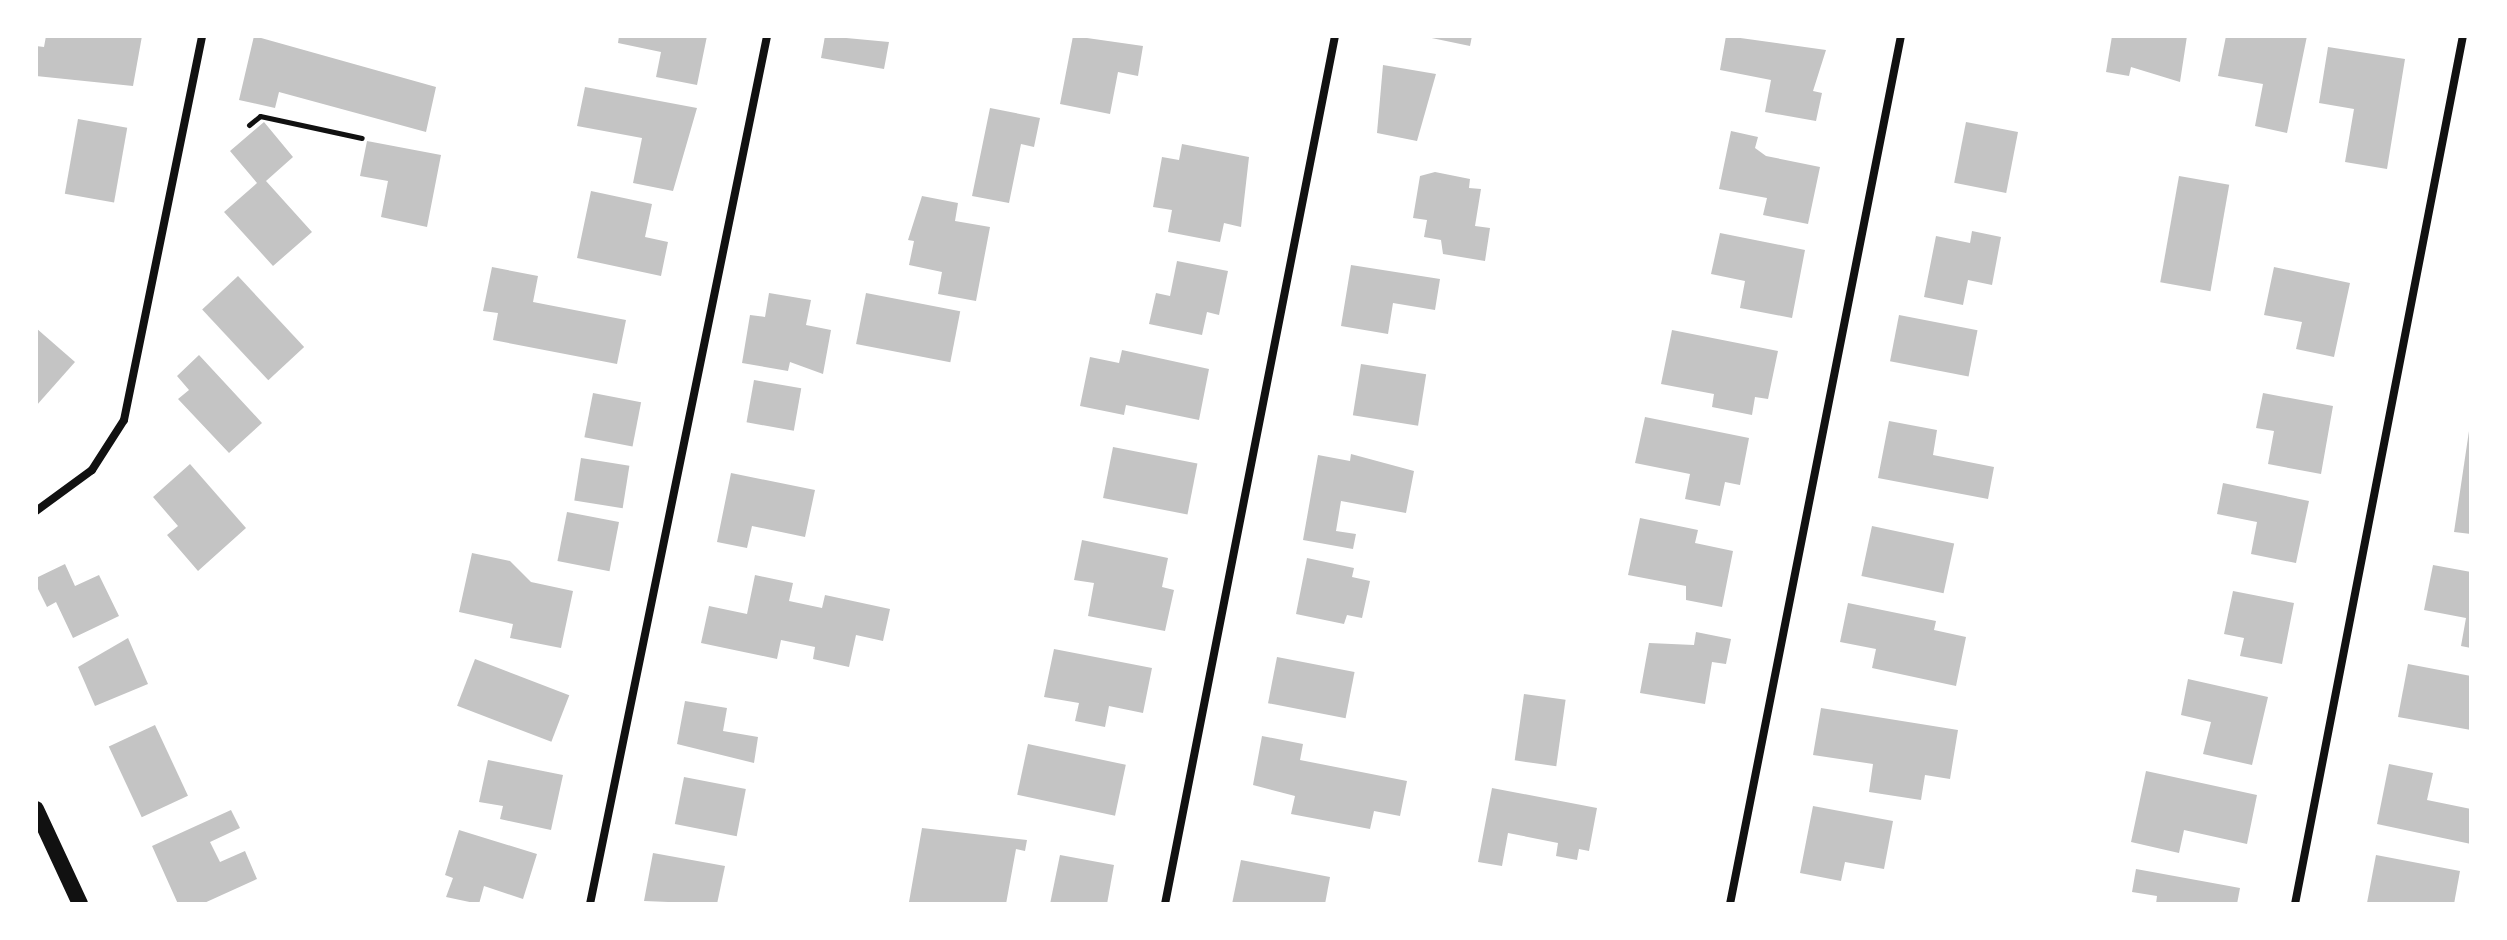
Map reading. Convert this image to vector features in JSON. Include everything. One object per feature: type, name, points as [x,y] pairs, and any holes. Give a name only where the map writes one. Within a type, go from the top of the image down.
[{"type":"main road","points":[[36,809],[80,904]]},
{"type":"street","points":[[36,511],[92,470],[124,420],[202,36]]},
{"type":"street","points":[[590,904],[767,36]]},
{"type":"street","points":[[1165,904],[1335,36]]},
{"type":"street","points":[[1730,904],[1901,36]]},
{"type":"street","points":[[2295,904],[2463,36]]},
{"type":"path","points":[[249,125],[260,116],[362,138]]},
{"type":"building","points":[[46,36],[142,36],[133,86],[36,76],[36,46],[44,47]]},
{"type":"building","points":[[254,36],[436,87],[426,132],[279,92],[275,108],[239,100]]},
{"type":"building","points":[[619,36],[707,36],[697,85],[656,77],[661,52],[618,43]]},
{"type":"building","points":[[825,36],[889,42],[884,69],[821,58]]},
{"type":"building","points":[[1073,36],[1143,46],[1138,76],[1118,72],[1110,114],[1060,104]]},
{"type":"building","points":[[1422,36],[1472,36],[1470,46]]},
{"type":"building","points":[[1726,36],[1826,50],[1813,91],[1822,93],[1816,121],[1765,112],[1771,80],[1720,70]]},
{"type":"building","points":[[2112,36],[2187,36],[2180,82],[2131,67],[2129,76],[2106,72]]},
{"type":"building","points":[[2226,36],[2307,36],[2287,133],[2255,126],[2263,84],[2218,76]]},
{"type":"building","points":[[2328,47],[2405,59],[2387,169],[2345,162],[2354,109],[2319,103]]},
{"type":"building","points":[[1383,65],[1436,74],[1417,141],[1377,133]]},
{"type":"building","points":[[585,87],[697,108],[673,191],[633,183],[642,138],[577,126]]},
{"type":"building","points":[[990,108],[1040,118],[1034,147],[1021,144],[1009,203],[972,196]]},
{"type":"building","points":[[78,119],[127,128],[114,203],[65,194]]},
{"type":"building","points":[[264,122],[293,157],[266,181],[312,232],[273,266],[224,212],[257,183],[230,151]]},
{"type":"building","points":[[1966,122],[2018,132],[2006,193],[1954,183]]},
{"type":"building","points":[[1731,131],[1758,137],[1755,148],[1766,156],[1820,167],[1808,224],[1763,215],[1767,198],[1719,189]]},
{"type":"building","points":[[367,141],[441,155],[427,227],[381,217],[388,181],[360,176]]},
{"type":"building","points":[[1182,144],[1249,157],[1241,227],[1224,223],[1220,242],[1168,232],[1172,210],[1153,207],[1162,157],[1179,160]]},
{"type":"building","points":[[1435,172],[1470,179],[1469,188],[1481,189],[1475,226],[1490,228],[1485,261],[1443,254],[1441,240],[1424,237],[1427,220],[1413,218],[1420,176]]},
{"type":"building","points":[[2179,176],[2229,185],[2210,291],[2160,282]]},
{"type":"building","points":[[591,191],[652,204],[645,237],[668,242],[661,276],[577,258]]},
{"type":"building","points":[[922,196],[958,203],[955,221],[990,227],[976,301],[938,294],[942,272],[909,265],[914,241],[908,240]]},
{"type":"building","points":[[1972,231],[2001,237],[1992,285],[1968,280],[1963,305],[1924,297],[1936,236],[1970,243]]},
{"type":"building","points":[[1720,233],[1805,250],[1792,318],[1740,308],[1745,281],[1711,274]]},
{"type":"building","points":[[1177,261],[1228,271],[1219,315],[1207,312],[1202,335],[1149,324],[1156,293],[1170,296]]},
{"type":"building","points":[[1351,265],[1440,279],[1435,310],[1393,303],[1388,334],[1341,326]]},
{"type":"building","points":[[492,267],[538,276],[533,302],[626,320],[617,364],[493,340],[498,313],[483,311]]},
{"type":"building","points":[[2274,267],[2350,283],[2334,357],[2296,349],[2302,322],[2264,315]]},
{"type":"building","points":[[238,276],[304,347],[268,380],[202,309]]},
{"type":"building","points":[[769,293],[811,300],[806,325],[831,330],[823,374],[790,362],[788,371],[742,363],[750,315],[765,317]]},
{"type":"building","points":[[866,293],[960,311],[950,362],[856,344]]},
{"type":"building","points":[[1899,315],[1978,330],[1969,376],[1890,361]]},
{"type":"building","points":[[36,328],[75,362],[36,406]]},
{"type":"building","points":[[1672,330],[1778,351],[1768,399],[1755,397],[1752,415],[1712,407],[1714,394],[1661,384]]},
{"type":"building","points":[[1122,350],[1209,369],[1199,420],[1126,405],[1124,415],[1080,406],[1090,357],[1119,363]]},
{"type":"building","points":[[199,355],[262,423],[229,453],[178,399],[189,390],[177,376]]},
{"type":"building","points":[[1361,364],[1426,374],[1418,426],[1353,415]]},
{"type":"building","points":[[754,380],[801,388],[794,431],[747,422]]},
{"type":"building","points":[[593,393],[641,402],[633,447],[584,437]]},
{"type":"building","points":[[2263,393],[2333,406],[2321,474],[2268,464],[2274,431],[2256,428]]},
{"type":"building","points":[[1645,417],[1749,438],[1740,485],[1725,482],[1720,506],[1685,499],[1690,474],[1635,463]]},
{"type":"building","points":[[1889,421],[1937,430],[1933,455],[1994,467],[1988,499],[1878,478]]},
{"type":"building","points":[[2471,431],[2471,534],[2454,532]]},
{"type":"building","points":[[1113,447],[1197,463],[1187,514],[1103,498]]},
{"type":"building","points":[[1351,454],[1414,471],[1406,513],[1341,501],[1336,531],[1356,534],[1353,549],[1303,540],[1318,455],[1350,461]]},
{"type":"building","points":[[581,458],[629,466],[623,508],[574,500]]},
{"type":"building","points":[[190,464],[246,528],[198,571],[167,535],[178,526],[153,497]]},
{"type":"building","points":[[731,473],[815,490],[805,537],[752,526],[747,548],[717,542]]},
{"type":"building","points":[[2223,483],[2309,501],[2296,563],[2251,554],[2257,522],[2217,514]]},
{"type":"building","points":[[567,512],[619,522],[609,571],[557,561]]},
{"type":"building","points":[[1640,518],[1698,530],[1695,543],[1733,551],[1722,607],[1686,600],[1686,586],[1628,575]]},
{"type":"building","points":[[1872,526],[1954,543],[1944,593],[1861,576]]},
{"type":"building","points":[[1082,540],[1168,558],[1162,587],[1174,590],[1165,631],[1088,616],[1094,583],[1074,580]]},
{"type":"building","points":[[472,553],[510,561],[531,582],[573,591],[561,648],[510,638],[513,624],[459,612]]},
{"type":"building","points":[[1307,558],[1354,568],[1352,577],[1370,581],[1362,618],[1347,615],[1344,624],[1296,614]]},
{"type":"building","points":[[65,564],[75,586],[99,575],[119,616],[73,638],[56,602],[47,607],[36,585],[36,578]]},
{"type":"building","points":[[2433,565],[2471,572],[2471,648],[2461,646],[2466,618],[2424,610]]},
{"type":"building","points":[[755,575],[793,583],[789,601],[822,608],[825,595],[890,609],[883,641],[856,635],[849,667],[813,659],[815,647],[781,640],[777,659],[701,643],[709,606],[747,614]]},
{"type":"building","points":[[2233,591],[2294,603],[2282,664],[2240,656],[2244,638],[2224,634]]},
{"type":"building","points":[[1848,603],[1936,621],[1934,630],[1966,637],[1956,686],[1872,668],[1876,649],[1840,642]]},
{"type":"building","points":[[1696,632],[1731,639],[1726,664],[1712,662],[1705,704],[1640,693],[1649,643],[1694,645]]},
{"type":"building","points":[[128,638],[148,684],[95,706],[78,667]]},
{"type":"building","points":[[1054,649],[1152,668],[1143,713],[1109,706],[1105,727],[1075,721],[1079,703],[1044,697]]},
{"type":"building","points":[[1277,657],[1355,672],[1346,718],[1268,703]]},
{"type":"building","points":[[475,659],[569,695],[551,742],[457,706]]},
{"type":"building","points":[[2408,664],[2471,676],[2471,730],[2398,717]]},
{"type":"building","points":[[2188,679],[2268,697],[2252,765],[2203,754],[2211,722],[2181,715]]},
{"type":"building","points":[[1524,694],[1566,700],[1556,766],[1515,760]]},
{"type":"building","points":[[685,701],[727,708],[723,731],[758,737],[754,763],[677,744]]},
{"type":"building","points":[[1821,708],[1958,730],[1950,779],[1925,775],[1921,800],[1869,792],[1873,764],[1813,755]]},
{"type":"building","points":[[155,725],[188,796],[142,817],[109,747]]},
{"type":"building","points":[[1262,736],[1303,744],[1300,760],[1407,781],[1400,816],[1374,811],[1370,829],[1291,814],[1295,796],[1253,785]]},
{"type":"building","points":[[1028,744],[1126,765],[1115,816],[1017,795]]},
{"type":"building","points":[[488,760],[563,775],[551,830],[500,819],[503,806],[479,802]]},
{"type":"building","points":[[2389,764],[2433,773],[2427,800],[2471,809],[2471,844],[2377,824]]},
{"type":"building","points":[[2146,771],[2257,795],[2247,844],[2184,830],[2179,853],[2131,842]]},
{"type":"building","points":[[684,777],[746,789],[737,836],[675,824]]},
{"type":"building","points":[[1492,788],[1597,808],[1589,851],[1579,849],[1577,860],[1556,856],[1558,843],[1508,833],[1502,866],[1478,862]]},
{"type":"building","points":[[1813,806],[1893,821],[1884,869],[1845,862],[1841,881],[1800,873]]},
{"type":"building","points":[[231,810],[240,828],[210,842],[220,862],[245,851],[257,879],[202,904],[178,904],[152,846]]},
{"type":"building","points":[[922,828],[1027,840],[1025,851],[1016,849],[1006,904],[909,902]]},
{"type":"building","points":[[459,830],[537,854],[523,899],[484,886],[479,904],[446,897],[453,878],[445,875]]},
{"type":"building","points":[[653,853],[725,866],[717,904],[644,901]]},
{"type":"building","points":[[1060,855],[1114,865],[1107,904],[1050,904]]},
{"type":"building","points":[[2376,855],[2460,871],[2454,904],[2367,903]]},
{"type":"building","points":[[1241,860],[1330,877],[1325,904],[1232,904]]},
{"type":"building","points":[[2136,869],[2240,888],[2237,904],[2156,904],[2157,896],[2132,892]]}]
